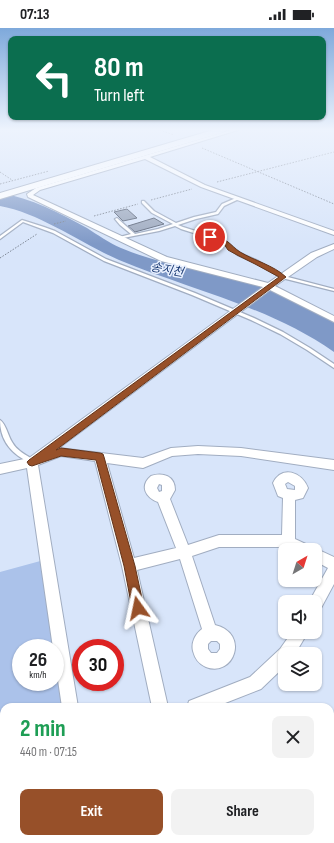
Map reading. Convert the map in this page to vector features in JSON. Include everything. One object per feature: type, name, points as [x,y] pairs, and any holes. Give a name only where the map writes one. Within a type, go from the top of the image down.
[{"type":"main road","points":[[3,192],[82,168]]},
{"type":"main road","points":[[3,192],[87,168]]},
{"type":"street","points":[[108,168],[53,184],[38,189],[30,194],[33,199],[55,207],[164,259],[268,287],[334,319]]},
{"type":"street","points":[[168,168],[203,186],[236,199],[334,233]]},
{"type":"street","points":[[32,462],[268,287],[314,255],[334,246]]},
{"type":"street","points":[[0,469],[32,462],[61,452],[143,463],[171,452],[198,450],[241,452],[334,465]]},
{"type":"street","points":[[100,457],[129,566],[159,703]]},
{"type":"street","points":[[32,462],[69,703]]},
{"type":"street","points":[[162,496],[184,552],[210,632]]},
{"type":"street","points":[[129,566],[184,552],[219,541],[260,540],[283,541],[288,543],[290,496]]},
{"type":"street","points":[[322,558],[334,564]]},
{"type":"street","points":[[320,595],[334,570]]},
{"type":"street","points":[[204,703],[255,683],[278,662]]},
{"type":"lane","points":[[118,238],[177,225],[195,218],[217,213],[223,206],[236,199]]},
{"type":"lane","points":[[143,202],[153,212],[177,225],[223,241],[239,254],[258,262],[283,277],[334,290]]},
{"type":"lane","points":[[117,219],[134,235]]},
{"type":"lane","points":[[0,238],[22,221],[44,228],[101,258],[237,310],[302,345],[334,366]]},
{"type":"lane","points":[[0,422],[9,444],[14,451],[32,462]]},
{"type":"path","points":[[249,168],[334,204]]},
{"type":"path","points":[[203,186],[273,168]]},
{"type":"path","points":[[0,172],[12,180]]},
{"type":"path","points":[[54,224],[68,221]]},
{"type":"path","points":[[0,258],[44,228]]},
{"type":"shaded area","points":[[44,560],[54,639],[12,639],[12,691],[60,691],[62,703],[0,703],[0,572]]},
{"type":"water","name":"송지천","points":[[0,193],[34,202],[87,228],[112,244],[137,254],[170,264],[236,279],[274,292],[294,301],[334,323],[334,352],[309,336],[257,311],[119,260],[30,215],[0,206]]},
{"type":"building","points":[[127,209],[137,218],[123,221],[114,212]]},
{"type":"building","points":[[154,218],[164,224],[135,232],[128,226]]},
{"type":"route","points":[[138,608],[129,566],[100,457],[61,452],[32,462],[266,288],[283,277],[258,262],[239,254],[223,241],[210,237]]}]
